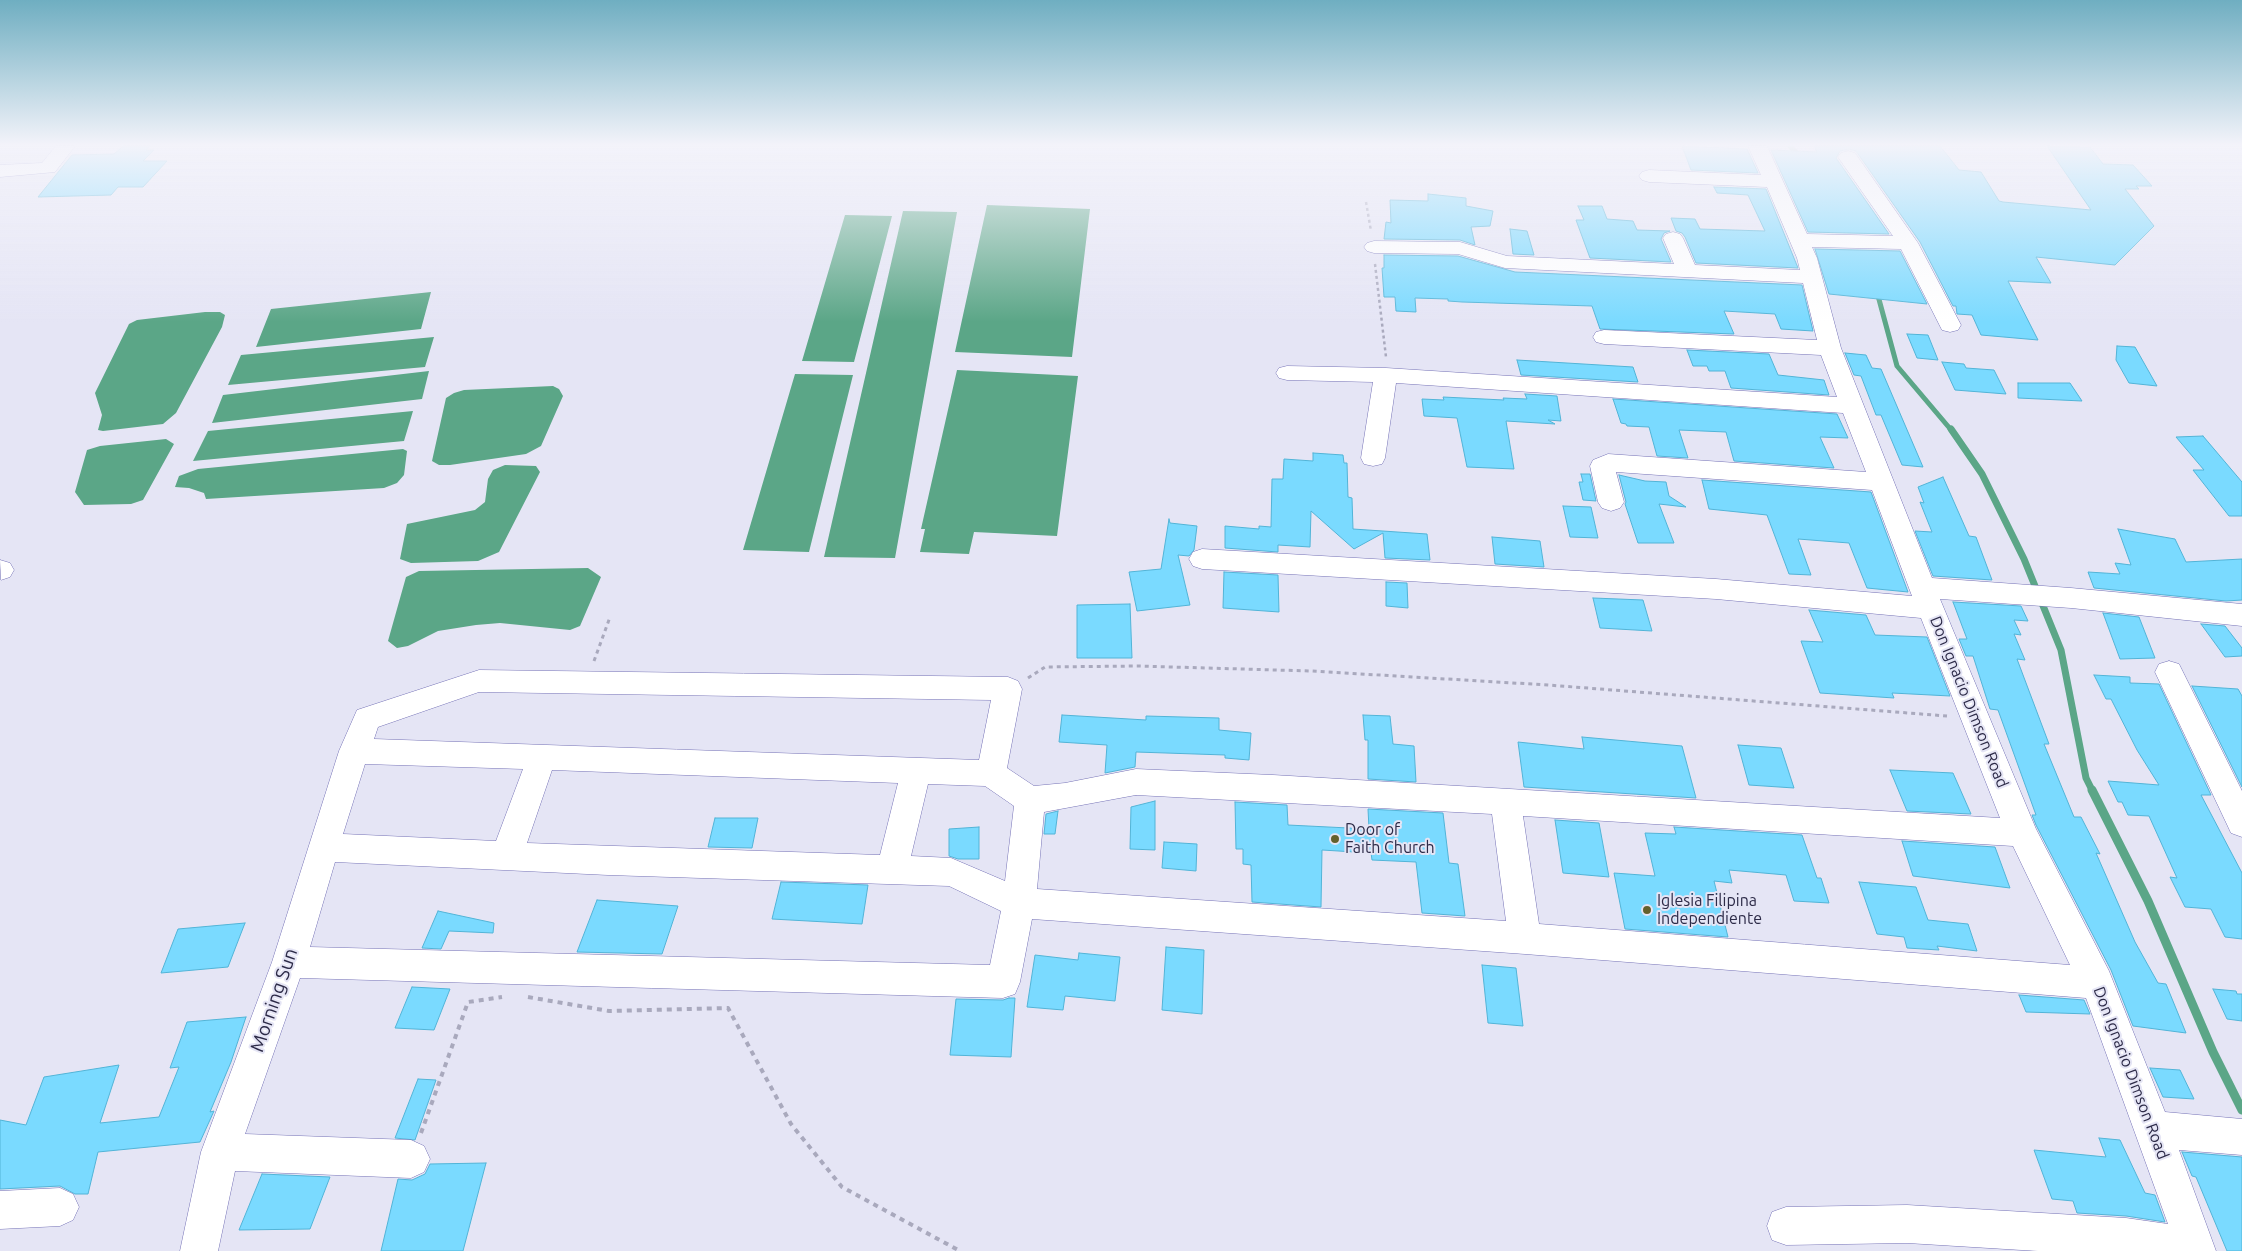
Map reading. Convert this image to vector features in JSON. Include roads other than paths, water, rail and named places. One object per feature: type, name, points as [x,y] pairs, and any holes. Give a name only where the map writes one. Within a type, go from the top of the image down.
[{"type":"street","name":"Don Ignacio Dimson Road","points":[[1784,204],[1812,277],[1830,348],[1926,597],[2022,833],[2097,983],[2153,1129],[2196,1249]]},
{"type":"street","points":[[1881,204],[1908,243],[1950,325]]},
{"type":"street","points":[[1673,238],[1687,271]]},
{"type":"street","points":[[1799,240],[1908,243]]},
{"type":"street","points":[[1374,247],[1460,248],[1505,262],[1812,277]]},
{"type":"street","points":[[1604,337],[1830,348]]},
{"type":"street","points":[[1288,374],[1386,375],[1851,406]]},
{"type":"street","points":[[1373,458],[1386,375]]},
{"type":"street","points":[[1611,502],[1602,466],[1608,463],[1881,482]]},
{"type":"street","points":[[1202,559],[1716,589],[1926,597],[2015,593],[2242,615]]},
{"type":"street","points":[[2169,672],[2242,823]]},
{"type":"street","name":"Morning Sun","points":[[199,1251],[220,1152],[289,962],[323,847],[354,751],[367,719],[479,681],[1008,689],[991,773]]},
{"type":"street","points":[[354,751],[991,773],[1030,800],[1065,796],[1136,782],[1273,788],[2022,833]]},
{"type":"street","points":[[507,855],[542,758]]},
{"type":"street","points":[[892,870],[916,771]]},
{"type":"street","points":[[289,962],[1003,982],[1019,903],[1030,800]]},
{"type":"street","points":[[1506,802],[1525,938]]},
{"type":"street","points":[[323,847],[608,861],[952,872],[1019,903],[1525,938],[2097,983]]},
{"type":"street","points":[[2153,1129],[2238,1137]]},
{"type":"street","points":[[220,1152],[411,1159]]},
{"type":"street","points":[[0,1210],[60,1207]]},
{"type":"street","points":[[1786,1226],[1907,1224],[2126,1237],[2196,1249]]},
{"type":"waterway","points":[[1877,292],[1897,366],[1952,431]]},
{"type":"waterway","points":[[1951,429],[1982,474],[2024,559],[2061,650],[2086,778],[2092,790]]},
{"type":"waterway","points":[[2092,790],[2148,901],[2213,1052],[2242,1110]]},
{"type":"place","name":"Door of Faith Church","points":[[1335,839]]},
{"type":"place","name":"Iglesia Filipina Independiente","points":[[1647,910]]}]
